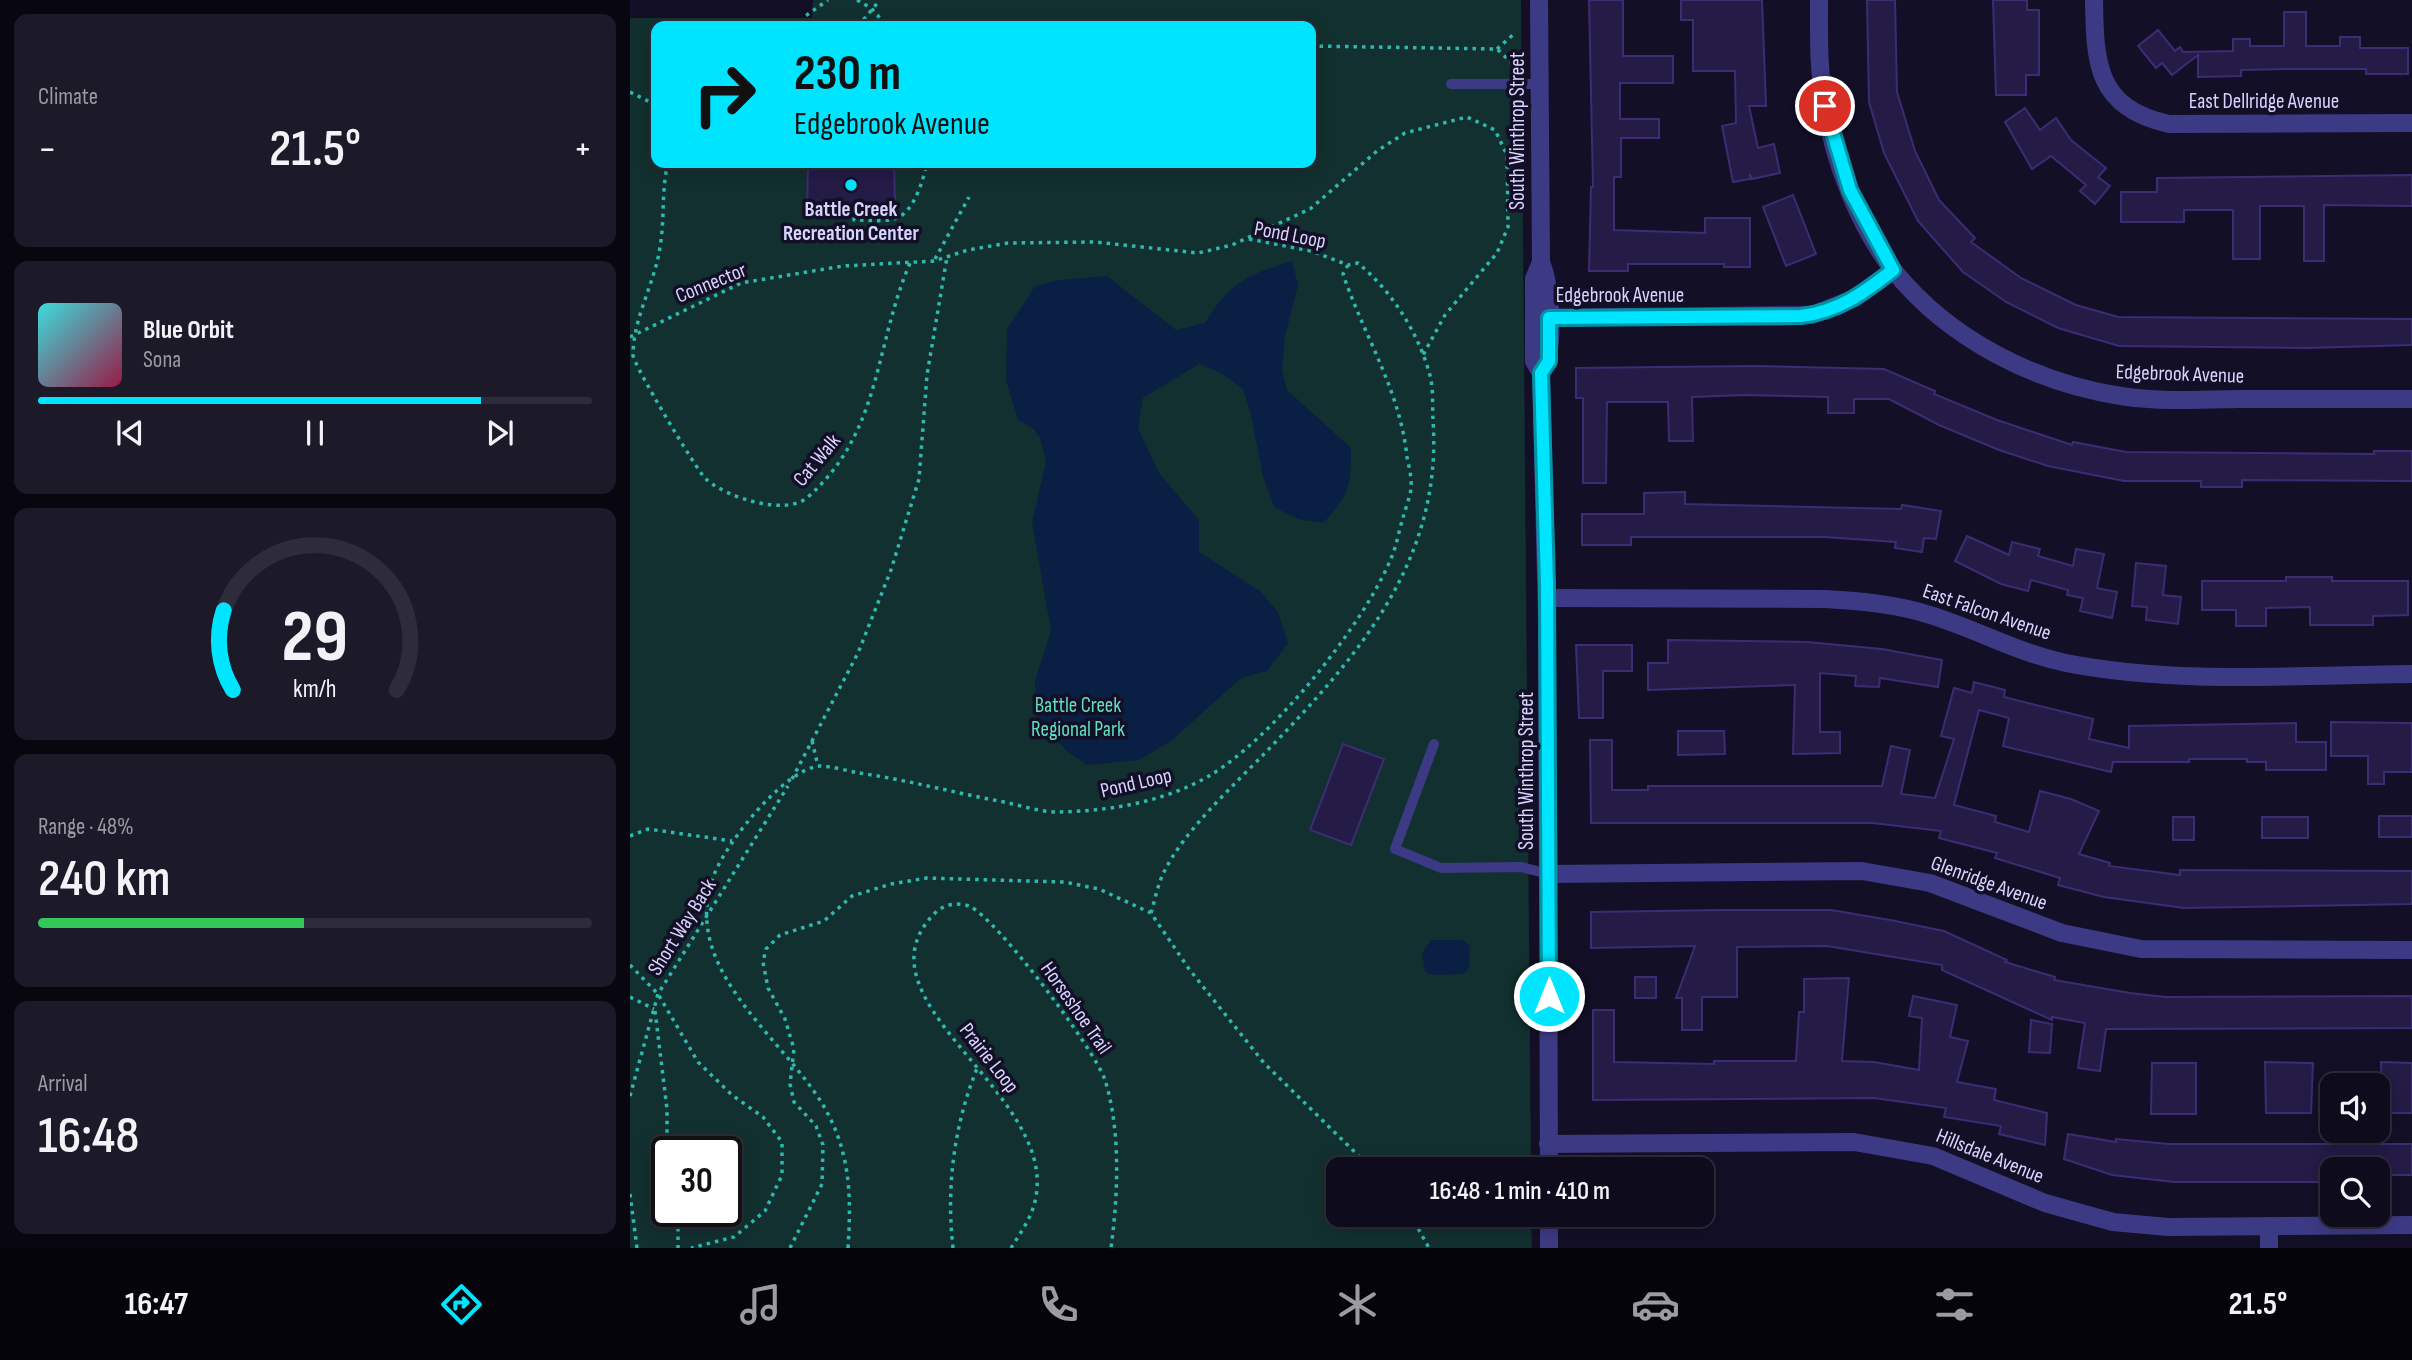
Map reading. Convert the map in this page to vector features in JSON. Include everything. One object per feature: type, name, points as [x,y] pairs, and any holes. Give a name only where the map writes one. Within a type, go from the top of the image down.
[{"type":"street","name":"South Winthrop Street","points":[[1539,0],[1541,262],[1534,279],[1541,318],[1534,361],[1541,373],[1547,598],[1549,1157]]},
{"type":"street","points":[[1819,0],[1819,57],[1825,106],[1835,148],[1854,200],[1893,270]]},
{"type":"street","name":"East Dellridge Avenue","points":[[2094,0],[2095,52],[2100,74],[2121,103],[2139,115],[2169,124],[2412,123]]},
{"type":"street","name":"Edgebrook Avenue","points":[[1541,318],[1812,315],[1855,298],[1893,270],[1932,309],[1975,342],[2045,377],[2087,390],[2169,400],[2412,398]]},
{"type":"street","name":"East Falcon Avenue","points":[[1547,598],[1825,599],[1869,602],[1931,615],[2013,648],[2063,662],[2120,672],[2172,676],[2412,674]]},
{"type":"street","name":"Glenridge Avenue","points":[[1549,874],[1862,871],[1930,883],[2062,933],[2141,949],[2412,950]]},
{"type":"street","name":"Hillsdale Avenue","points":[[1548,1144],[1831,1141],[1874,1144],[1933,1156],[2045,1203],[2094,1218],[2158,1227],[2412,1225]]},
{"type":"street","points":[[2269,1226],[2269,1248]]},
{"type":"street","points":[[1549,1227],[1549,1248]]},
{"type":"lane","points":[[1451,84],[1540,84]]},
{"type":"lane","points":[[1434,744],[1395,849],[1441,868],[1521,867],[1549,874]]},
{"type":"path","points":[[804,21],[804,17],[828,0]]},
{"type":"path","points":[[858,0],[871,8],[883,21]]},
{"type":"path","points":[[862,21],[880,0]]},
{"type":"path","points":[[1497,49],[1515,33]]},
{"type":"path","points":[[1316,46],[1497,49],[1515,66]]},
{"type":"path","points":[[630,92],[651,102]]},
{"type":"path","points":[[1249,239],[1310,209],[1377,151],[1405,133],[1467,117],[1495,130],[1507,155],[1508,227],[1497,253],[1445,315],[1423,355]]},
{"type":"path","name":"Cat Walk","points":[[667,168],[663,181],[660,247],[636,334],[633,358],[705,479],[748,503],[788,504],[806,500],[835,468],[858,435],[878,374],[895,299],[911,262]]},
{"type":"path","points":[[854,209],[854,220],[893,219],[902,215],[924,178],[926,168]]},
{"type":"path","points":[[934,261],[969,197]]},
{"type":"path","name":"Pond Loop","points":[[818,766],[911,781],[1054,812],[1119,807],[1170,795],[1212,774],[1254,740],[1301,693],[1360,613],[1392,557],[1411,488],[1404,428],[1376,347],[1351,298],[1343,274],[1348,265],[1311,250],[1249,239],[1198,253],[1107,243],[1008,243],[934,261]]},
{"type":"path","points":[[848,1248],[850,1197],[846,1162],[840,1141],[828,1114],[792,1065],[764,1035],[730,985],[712,943],[708,917],[712,881],[732,841],[765,803],[790,781],[818,766],[812,739],[858,653],[891,570],[919,479],[927,375],[947,257]]},
{"type":"path","name":"Connector","points":[[630,337],[741,283],[843,266],[934,261]]},
{"type":"path","points":[[1151,913],[1164,871],[1190,835],[1348,661],[1390,601],[1416,547],[1431,499],[1434,428],[1430,375],[1423,355],[1389,293],[1358,262],[1348,265]]},
{"type":"path","name":"Short Way Back","points":[[667,1136],[667,1109],[654,1009],[658,994],[708,917],[790,781],[812,739]]},
{"type":"path","points":[[630,836],[648,829],[732,841]]},
{"type":"path","points":[[790,1248],[810,1212],[824,1173],[821,1135],[794,1102],[790,1084],[794,1049],[790,1030],[764,976],[763,962],[770,943],[780,935],[824,920],[852,896],[891,884],[927,878],[1064,882],[1099,889],[1151,913],[1189,970],[1264,1063],[1360,1157]]},
{"type":"path","name":"Prairie Loop","points":[[955,903],[936,912],[915,942],[911,966],[924,999],[1026,1132],[1034,1162],[1037,1193],[1032,1212],[1011,1248]]},
{"type":"path","name":"Horseshoe Trail","points":[[955,903],[971,907],[1017,954],[1083,1040],[1105,1078],[1114,1122],[1115,1217],[1111,1248]]},
{"type":"path","points":[[630,965],[658,994],[698,1062],[732,1095],[763,1117],[782,1142],[782,1175],[765,1211],[734,1237],[691,1248]]},
{"type":"path","points":[[630,997],[654,1009],[630,1096]]},
{"type":"path","points":[[953,1248],[948,1192],[951,1168],[971,1084],[978,1066]]},
{"type":"path","points":[[630,1194],[637,1248]]},
{"type":"path","points":[[678,1227],[678,1248]]},
{"type":"path","points":[[1417,1227],[1429,1248]]},
{"type":"green space","name":"Battle Creek Regional Park","points":[[813,0],[1521,0],[1531,1157],[1326,1157],[1326,1227],[1531,1227],[1532,1248],[630,1248],[630,18],[812,18]]},
{"type":"water","points":[[1292,261],[1298,285],[1285,336],[1282,370],[1287,390],[1351,448],[1347,490],[1323,523],[1297,519],[1274,507],[1263,476],[1243,389],[1221,373],[1199,364],[1143,398],[1138,428],[1159,473],[1199,520],[1199,552],[1260,591],[1278,612],[1288,643],[1267,671],[1241,678],[1171,741],[1139,760],[1087,765],[1067,751],[1037,720],[1035,681],[1051,631],[1032,522],[1046,462],[1040,438],[1034,429],[1018,420],[1006,380],[1007,329],[1035,286],[1059,280],[1107,276],[1176,330],[1205,323],[1223,298],[1241,282]]},
{"type":"water","points":[[1431,940],[1463,940],[1470,946],[1469,968],[1463,974],[1433,975],[1425,972],[1422,953]]},
{"type":"building","points":[[1589,0],[1623,0],[1623,56],[1673,56],[1673,83],[1620,83],[1620,119],[1659,119],[1659,138],[1621,138],[1621,177],[1614,177],[1614,230],[1705,233],[1705,218],[1750,218],[1750,267],[1724,267],[1724,264],[1628,264],[1628,271],[1589,271],[1593,187]]},
{"type":"building","points":[[1681,0],[1762,0],[1766,106],[1749,106],[1758,148],[1774,144],[1780,173],[1752,179],[1750,174],[1750,179],[1733,182],[1722,126],[1736,123],[1735,71],[1693,71],[1693,20],[1681,20]]},
{"type":"building","points":[[1867,0],[1895,0],[1897,92],[1915,151],[1939,200],[1975,238],[1971,242],[2021,278],[2076,305],[2118,317],[2412,319],[2412,345],[2306,348],[2119,346],[2058,328],[2006,302],[1963,272],[1918,221],[1884,153],[1869,102]]},
{"type":"building","points":[[1993,0],[2027,0],[2027,10],[2039,10],[2039,75],[2026,75],[2026,95],[1996,95]]},
{"type":"building","points":[[2284,12],[2306,12],[2306,46],[2340,46],[2340,37],[2360,37],[2360,48],[2408,48],[2408,74],[2366,74],[2366,69],[2290,69],[2241,70],[2241,76],[2198,77],[2198,55],[2172,75],[2162,63],[2156,68],[2138,46],[2158,30],[2175,51],[2180,47],[2183,52],[2233,51],[2233,39],[2250,39],[2250,46],[2284,46]]},
{"type":"building","points":[[2025,108],[2040,130],[2056,118],[2071,140],[2106,168],[2098,177],[2110,186],[2095,204],[2080,191],[2086,185],[2051,156],[2032,169],[2005,122]]},
{"type":"building","name":"Battle Creek Recreation Center","points":[[808,168],[894,168],[895,202],[863,204],[862,209],[847,209],[847,212],[807,213]]},
{"type":"building","points":[[2412,175],[2412,206],[2324,205],[2324,261],[2304,261],[2304,206],[2260,206],[2260,259],[2233,259],[2233,210],[2184,210],[2184,222],[2121,222],[2121,192],[2157,192],[2157,178]]},
{"type":"building","points":[[1793,195],[1816,254],[1786,266],[1763,207]]},
{"type":"building","points":[[1753,366],[1884,369],[1935,391],[1934,394],[1997,420],[2072,445],[2073,442],[2126,452],[2374,454],[2374,451],[2412,451],[2412,481],[2242,480],[2242,487],[2201,487],[2201,481],[2124,481],[2048,466],[1999,450],[1939,425],[1889,399],[1854,399],[1854,413],[1828,413],[1828,397],[1744,395],[1692,397],[1693,441],[1669,441],[1668,402],[1607,402],[1606,483],[1583,483],[1583,398],[1576,398],[1576,368]]},
{"type":"building","points":[[1685,492],[1685,504],[1901,509],[1902,505],[1941,511],[1936,539],[1924,538],[1922,552],[1895,548],[1896,542],[1824,537],[1631,537],[1631,545],[1582,545],[1582,514],[1644,514],[1644,493]]},
{"type":"building","points":[[1967,536],[2009,555],[2012,542],[2040,549],[2038,556],[2073,566],[2076,549],[2104,554],[2097,588],[2117,592],[2112,618],[2080,611],[2083,598],[2067,595],[2068,590],[2031,580],[2028,591],[2001,584],[1955,561]]},
{"type":"building","points":[[2136,563],[2166,566],[2163,595],[2181,597],[2178,624],[2146,620],[2147,607],[2132,606]]},
{"type":"building","points":[[2286,577],[2332,577],[2332,581],[2408,581],[2408,615],[2373,616],[2373,625],[2310,625],[2310,607],[2266,608],[2266,626],[2236,626],[2236,610],[2202,610],[2202,581],[2286,581]]},
{"type":"building","points":[[1668,640],[1807,642],[1882,649],[1942,660],[1938,687],[1880,678],[1879,687],[1855,686],[1856,676],[1820,673],[1820,732],[1840,732],[1840,753],[1793,754],[1795,685],[1648,690],[1648,663],[1668,663]]},
{"type":"building","points":[[1576,645],[1632,645],[1632,671],[1603,671],[1603,718],[1579,718]]},
{"type":"building","points":[[1974,682],[2005,690],[2004,697],[2093,719],[2089,739],[2129,748],[2129,726],[2296,723],[2296,742],[2326,742],[2326,770],[2266,770],[2266,762],[2247,762],[2247,759],[2189,759],[2189,762],[2113,762],[2111,772],[2003,746],[2009,718],[1979,710],[1954,805],[1996,816],[1995,822],[2029,832],[2040,791],[2071,799],[2099,811],[2079,854],[2110,863],[2109,866],[2180,875],[2180,870],[2412,871],[2412,904],[2184,908],[2104,897],[2058,885],[2060,878],[1995,858],[1997,853],[1939,838],[1941,831],[1873,823],[1591,823],[1590,740],[1612,740],[1612,790],[1648,790],[1648,786],[1882,786],[1891,746],[1910,750],[1901,794],[1935,798],[1954,739],[1941,736],[1954,688],[1972,693]]},
{"type":"building","points":[[2331,722],[2412,723],[2412,772],[2384,772],[2384,784],[2368,784],[2368,756],[2331,756]]},
{"type":"building","points":[[1678,731],[1724,731],[1725,754],[1678,755]]},
{"type":"building","points":[[1343,744],[1384,759],[1351,845],[1310,830]]},
{"type":"building","points":[[2379,816],[2412,816],[2412,837],[2379,837]]},
{"type":"building","points":[[2173,817],[2194,817],[2194,840],[2173,840]]},
{"type":"building","points":[[2262,817],[2308,817],[2308,838],[2262,838]]},
{"type":"building","points":[[1831,910],[1944,931],[2007,960],[2005,962],[2055,977],[2054,980],[2130,993],[2165,997],[2412,996],[2412,1028],[2106,1029],[2100,1071],[2078,1068],[2085,1023],[2052,1017],[2052,1020],[1942,970],[1942,965],[1827,946],[1737,947],[1737,997],[1702,997],[1702,1030],[1682,1030],[1682,998],[1676,998],[1695,946],[1591,948],[1591,912]]},
{"type":"building","points":[[1635,977],[1656,977],[1656,998],[1635,998]]},
{"type":"building","points":[[1849,978],[1842,1061],[1874,1062],[1919,1070],[1922,1018],[1909,1016],[1913,996],[1957,1005],[1950,1037],[1968,1041],[1957,1082],[1996,1089],[1994,1100],[2047,1113],[2045,1145],[1999,1134],[2001,1126],[1944,1117],[1946,1108],[1874,1098],[1593,1100],[1593,1010],[1614,1010],[1614,1062],[1714,1064],[1714,1061],[1796,1061],[1799,1012],[1804,1012],[1804,979]]},
{"type":"building","points":[[2031,1020],[2052,1024],[2050,1053],[2029,1052]]},
{"type":"building","points":[[2265,1062],[2313,1063],[2311,1113],[2266,1113]]},
{"type":"building","points":[[2381,1062],[2412,1063],[2412,1113],[2390,1113],[2390,1073],[2381,1073]]},
{"type":"building","points":[[2152,1063],[2196,1063],[2196,1114],[2151,1114]]},
{"type":"building","points":[[2068,1134],[2116,1142],[2116,1139],[2169,1144],[2412,1144],[2412,1175],[2390,1175],[2390,1157],[2320,1157],[2320,1182],[2174,1182],[2112,1175],[2064,1159]]},
{"type":"place","name":"Battle Creek Recreation Center","points":[[851,185]]},
{"type":"route","points":[[1549,996],[1547,584],[1541,373],[1549,361],[1549,318],[1812,315],[1838,307],[1871,287],[1893,270],[1850,190],[1835,148],[1825,106]]}]
